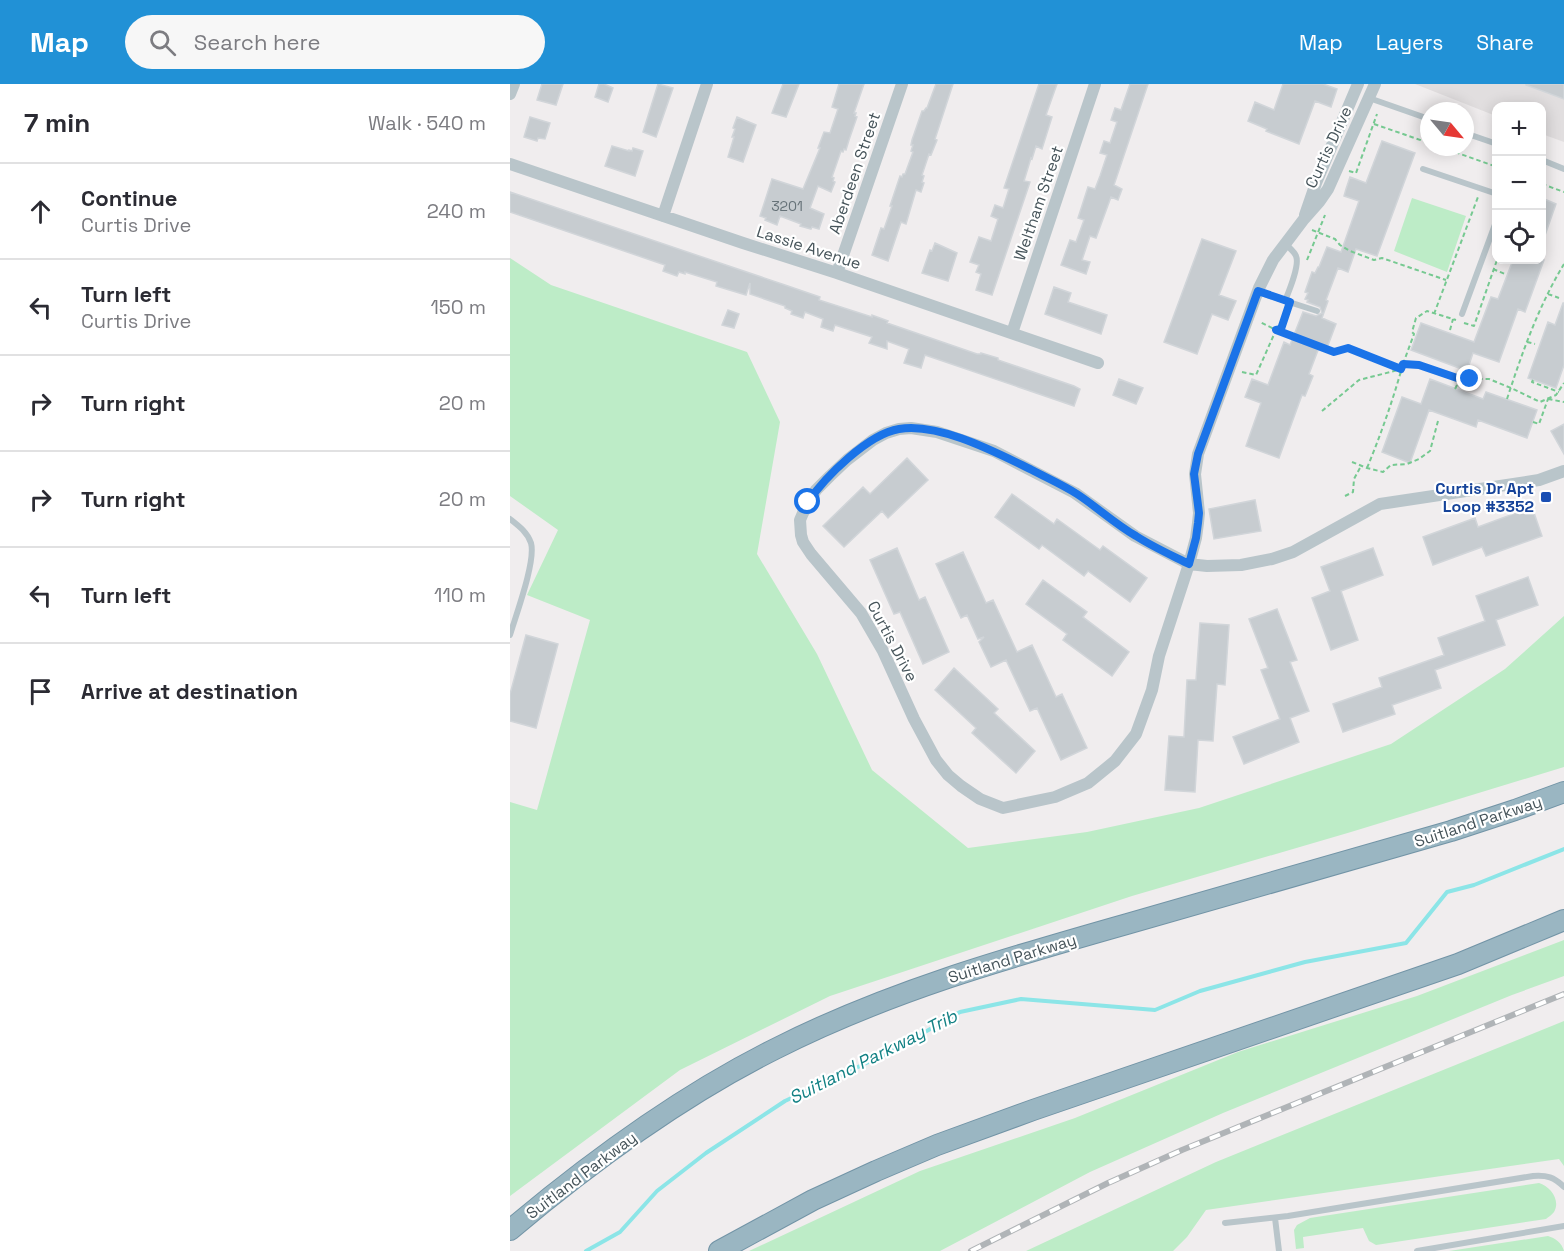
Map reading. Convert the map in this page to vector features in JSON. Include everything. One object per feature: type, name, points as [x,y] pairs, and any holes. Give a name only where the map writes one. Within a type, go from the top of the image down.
[{"type":"highway","name":"Suitland Parkway","points":[[510,1230],[591,1165],[685,1100],[776,1049],[870,1005],[1034,950],[1451,831],[1564,792]]},
{"type":"highway","points":[[719,1251],[813,1200],[937,1145],[1458,964],[1564,920]]},
{"type":"street","points":[[510,94],[514,84]]},
{"type":"street","points":[[663,216],[707,84]]},
{"type":"street","name":"Aberdeen Street","points":[[837,273],[902,84]]},
{"type":"street","name":"Weltham Street","points":[[1012,333],[1095,84]]},
{"type":"street","name":"Curtis Drive","points":[[1302,222],[1358,84]]},
{"type":"street","name":"Curtis Drive","points":[[1375,84],[1328,189],[1285,243],[1258,291],[1198,454],[1194,474],[1199,513],[1196,538],[1189,564],[1159,656],[1152,690],[1136,734],[1115,761],[1088,783],[1055,797],[1003,808],[980,799],[961,786],[936,760],[914,719],[883,651],[861,614],[803,542],[800,520],[816,490],[847,460],[873,440],[899,429],[922,429],[937,432],[994,451],[1075,493],[1135,536],[1189,564],[1207,566],[1241,565],[1293,552],[1380,504],[1539,480],[1564,471]]},
{"type":"street","name":"Lassie Avenue","points":[[510,164],[1098,363]]},
{"type":"lane","points":[[1369,98],[1420,117]]},
{"type":"lane","points":[[1474,135],[1492,142]]},
{"type":"lane","points":[[1546,162],[1564,169]]},
{"type":"lane","points":[[1423,169],[1492,192]]},
{"type":"lane","points":[[1462,314],[1492,233]]},
{"type":"lane","points":[[1285,243],[1297,258],[1286,301]]},
{"type":"lane","points":[[1258,291],[1317,311]]},
{"type":"lane","points":[[510,519],[525,532],[532,546],[531,564],[510,634]]},
{"type":"lane","points":[[1225,1223],[1275,1218],[1533,1176],[1549,1176],[1564,1187]]},
{"type":"lane","points":[[1275,1218],[1279,1251]]},
{"type":"lane","points":[[1417,1251],[1564,1226]]},
{"type":"path","points":[[1345,170],[1356,173],[1377,114]]},
{"type":"path","points":[[1374,123],[1420,140]]},
{"type":"path","points":[[1466,156],[1492,165]]},
{"type":"path","points":[[1546,185],[1564,192]]},
{"type":"path","points":[[1367,468],[1394,396],[1414,334],[1412,332],[1416,318],[1427,311],[1434,314],[1481,189]]},
{"type":"path","points":[[1305,265],[1328,208]]},
{"type":"path","points":[[1302,222],[1335,239],[1350,251],[1374,260],[1382,258],[1446,280]]},
{"type":"path","points":[[1474,326],[1495,264]]},
{"type":"path","points":[[1507,399],[1527,342],[1564,264]]},
{"type":"path","points":[[1493,269],[1505,273]]},
{"type":"path","points":[[1548,294],[1559,298]]},
{"type":"path","points":[[1239,371],[1256,375],[1276,330],[1281,329],[1288,309],[1281,306]]},
{"type":"path","points":[[1450,330],[1453,319]]},
{"type":"path","points":[[1259,322],[1334,352],[1348,348],[1401,369]]},
{"type":"path","points":[[1527,342],[1535,344]]},
{"type":"path","points":[[1403,364],[1419,365],[1460,379],[1489,379],[1540,402],[1556,395],[1564,383]]},
{"type":"path","points":[[1322,411],[1359,380],[1401,369]]},
{"type":"path","points":[[1455,389],[1460,379]]},
{"type":"path","points":[[1533,380],[1532,382],[1559,392]]},
{"type":"path","points":[[1548,399],[1564,402]]},
{"type":"path","points":[[1533,422],[1539,424],[1548,399]]},
{"type":"path","points":[[1352,462],[1383,472],[1391,465],[1407,464],[1419,459],[1430,451],[1438,421]]},
{"type":"path","points":[[1346,496],[1353,492],[1354,478],[1361,465]]},
{"type":"shaded area","points":[[1415,84],[1564,84],[1564,142],[1546,135],[1546,102],[1492,102],[1492,114],[1474,107],[1474,102],[1461,102]]},
{"type":"green space","points":[[1412,198],[1466,216],[1447,272],[1394,251]]},
{"type":"green space","points":[[510,258],[551,285],[747,352],[780,422],[757,554],[817,654],[872,770],[968,848],[1087,832],[1199,808],[1391,744],[1505,669],[1564,616],[1564,767],[1132,896],[830,996],[680,1070],[510,1196],[510,802],[537,810],[590,620],[527,595],[558,530],[510,496]]},
{"type":"green space","points":[[1564,940],[1564,976],[1223,1113],[1090,1172],[940,1251],[749,1251],[920,1171],[1075,1118],[1238,1052],[1417,996]]},
{"type":"green space","points":[[1564,1021],[1564,1166],[1559,1159],[1206,1210],[1187,1237],[1173,1251],[1026,1251],[1216,1162]]},
{"type":"green space","points":[[1539,1183],[1550,1190],[1556,1203],[1554,1212],[1546,1219],[1376,1245],[1369,1241],[1363,1228],[1303,1237],[1304,1248],[1296,1249],[1294,1230],[1297,1225],[1310,1218]]},
{"type":"green space","points":[[1548,1236],[1558,1241],[1564,1251],[1449,1251]]},
{"type":"building","points":[[542,84],[563,84],[556,105],[537,100]]},
{"type":"building","points":[[599,84],[613,88],[608,102],[595,97]]},
{"type":"building","points":[[658,84],[673,88],[656,137],[643,132]]},
{"type":"building","points":[[783,84],[799,84],[786,117],[772,113]]},
{"type":"building","points":[[839,84],[864,84],[854,113],[857,117],[846,150],[841,151],[832,177],[835,182],[831,192],[818,186],[810,208],[824,214],[819,229],[800,226],[801,224],[780,216],[777,225],[765,220],[766,218],[760,216],[772,179],[803,189],[824,132],[830,133],[838,109],[832,107]]},
{"type":"building","points":[[936,84],[953,84],[935,139],[937,140],[931,155],[929,154],[922,175],[924,183],[921,192],[916,190],[906,224],[901,222],[888,261],[872,255],[881,228],[884,229],[900,176],[905,174],[913,152],[911,151],[912,140],[922,111],[927,108]]},
{"type":"building","points":[[1039,84],[1057,84],[1046,115],[1052,117],[1042,149],[1036,146],[1031,158],[1024,181],[1030,182],[992,295],[976,290],[981,274],[976,272],[979,265],[970,262],[979,237],[991,241],[998,219],[991,216],[995,205],[1003,208],[1009,189],[1004,188]]},
{"type":"building","points":[[1130,84],[1148,84],[1114,185],[1122,189],[1118,200],[1111,197],[1096,238],[1090,236],[1082,260],[1090,262],[1086,274],[1061,265],[1070,240],[1076,242],[1084,220],[1078,218],[1088,187],[1095,189],[1107,155],[1100,153],[1104,141],[1110,143],[1117,122],[1111,120],[1115,108],[1121,110]]},
{"type":"building","points":[[1283,84],[1323,84],[1337,89],[1331,107],[1315,101],[1299,144],[1248,121],[1255,102],[1274,110]]},
{"type":"building","points":[[1564,84],[1564,99],[1526,85]]},
{"type":"building","points":[[530,117],[550,123],[545,139],[538,138],[537,141],[524,137]]},
{"type":"building","points":[[737,117],[756,125],[743,162],[728,157]]},
{"type":"building","points":[[1382,141],[1415,153],[1377,256],[1356,249],[1348,272],[1338,268],[1322,318],[1336,324],[1327,348],[1320,345],[1309,374],[1313,376],[1305,396],[1302,395],[1279,458],[1246,446],[1261,403],[1245,397],[1252,379],[1268,385],[1284,342],[1290,345],[1303,312],[1316,316],[1322,313],[1320,307],[1307,302],[1308,300],[1305,299],[1308,293],[1305,292],[1312,272],[1315,273],[1319,267],[1327,247],[1341,252],[1359,201],[1344,196],[1350,177],[1366,183]]},
{"type":"building","points":[[612,146],[629,151],[633,148],[643,151],[635,176],[605,166]]},
{"type":"building","points":[[510,192],[1074,386],[1080,389],[1074,406],[925,355],[921,368],[904,363],[909,349],[887,341],[887,349],[869,343],[872,337],[835,325],[833,331],[821,327],[823,319],[805,312],[803,318],[791,314],[792,311],[785,306],[750,294],[750,283],[746,295],[716,286],[717,282],[685,272],[685,274],[679,272],[677,276],[663,271],[665,265],[510,212]]},
{"type":"building","points":[[1546,200],[1556,204],[1546,232]]},
{"type":"building","points":[[1202,239],[1236,251],[1219,295],[1236,301],[1228,320],[1212,314],[1197,354],[1164,342]]},
{"type":"building","points":[[935,243],[957,253],[948,281],[922,273],[930,250],[932,251]]},
{"type":"building","points":[[1511,264],[1543,264],[1525,312],[1518,309],[1499,362],[1473,353],[1467,371],[1411,350],[1421,323],[1474,342],[1491,297],[1498,299]]},
{"type":"building","points":[[1054,287],[1071,293],[1068,302],[1107,315],[1101,334],[1045,314]]},
{"type":"building","points":[[1563,303],[1564,365],[1556,388],[1528,378],[1548,322],[1555,325]]},
{"type":"building","points":[[728,310],[739,314],[734,328],[722,325]]},
{"type":"building","points":[[1119,379],[1143,388],[1136,404],[1113,395]]},
{"type":"building","points":[[1430,379],[1483,399],[1486,392],[1537,410],[1527,438],[1478,420],[1476,427],[1429,410],[1410,463],[1382,452],[1402,397],[1421,404]]},
{"type":"building","points":[[1564,424],[1564,454],[1551,431]]},
{"type":"building","points":[[907,458],[928,480],[888,518],[882,511],[844,547],[823,526],[863,487],[870,494]]},
{"type":"building","points":[[1012,494],[1054,524],[1057,519],[1100,550],[1103,546],[1147,578],[1130,602],[1088,571],[1084,576],[1042,545],[1039,549],[995,517]]},
{"type":"building","points":[[1255,500],[1261,531],[1214,539],[1209,509]]},
{"type":"building","points":[[1532,507],[1542,536],[1486,556],[1482,547],[1433,565],[1423,537],[1475,518],[1478,527]]},
{"type":"building","points":[[897,548],[919,600],[925,597],[949,652],[923,664],[900,612],[894,614],[870,560]]},
{"type":"building","points":[[1373,548],[1383,575],[1341,591],[1358,640],[1331,650],[1312,598],[1330,591],[1321,567]]},
{"type":"building","points":[[963,552],[986,603],[993,600],[1017,652],[1032,645],[1056,697],[1062,694],[1087,748],[1061,760],[1037,708],[1030,711],[1006,660],[991,667],[979,642],[984,637],[978,639],[967,615],[961,618],[936,564]]},
{"type":"building","points":[[1528,577],[1538,605],[1496,620],[1505,645],[1435,670],[1441,688],[1392,705],[1395,714],[1343,732],[1333,704],[1382,687],[1379,678],[1444,655],[1438,638],[1485,621],[1476,596]]},
{"type":"building","points":[[1043,580],[1087,612],[1083,617],[1129,652],[1112,676],[1063,640],[1067,634],[1026,604]]},
{"type":"building","points":[[1277,609],[1297,660],[1290,662],[1309,711],[1290,718],[1299,742],[1244,764],[1233,737],[1280,719],[1261,670],[1268,668],[1249,619]]},
{"type":"building","points":[[1200,623],[1229,625],[1225,685],[1217,684],[1213,741],[1198,740],[1195,792],[1165,790],[1169,736],[1184,737],[1187,680],[1196,680]]},
{"type":"building","points":[[526,635],[558,644],[536,728],[510,721],[510,694]]},
{"type":"building","points":[[954,668],[998,709],[994,713],[1035,751],[1016,773],[972,733],[976,728],[935,690]]},
{"type":"waterway","name":"Suitland Parkway Trib","points":[[586,1251],[620,1232],[657,1191],[706,1153],[785,1101],[890,1052],[960,1012],[1021,999],[1155,1010],[1200,991],[1305,962],[1406,943],[1447,892],[1474,885],[1564,849]]},
{"type":"railway","points":[[971,1251],[1108,1183],[1182,1150],[1564,994]]},
{"type":"place","name":"Curtis Dr Apt Loop #3352","points":[[1546,497]]},
{"type":"route","points":[[808,502],[830,476],[873,440],[899,429],[922,429],[994,451],[1054,481],[1075,493],[1135,536],[1189,564],[1196,538],[1199,513],[1194,474],[1198,454],[1258,291],[1290,302],[1281,329],[1276,330],[1334,352],[1348,348],[1401,369],[1403,364],[1419,365],[1460,379],[1470,379]]}]
